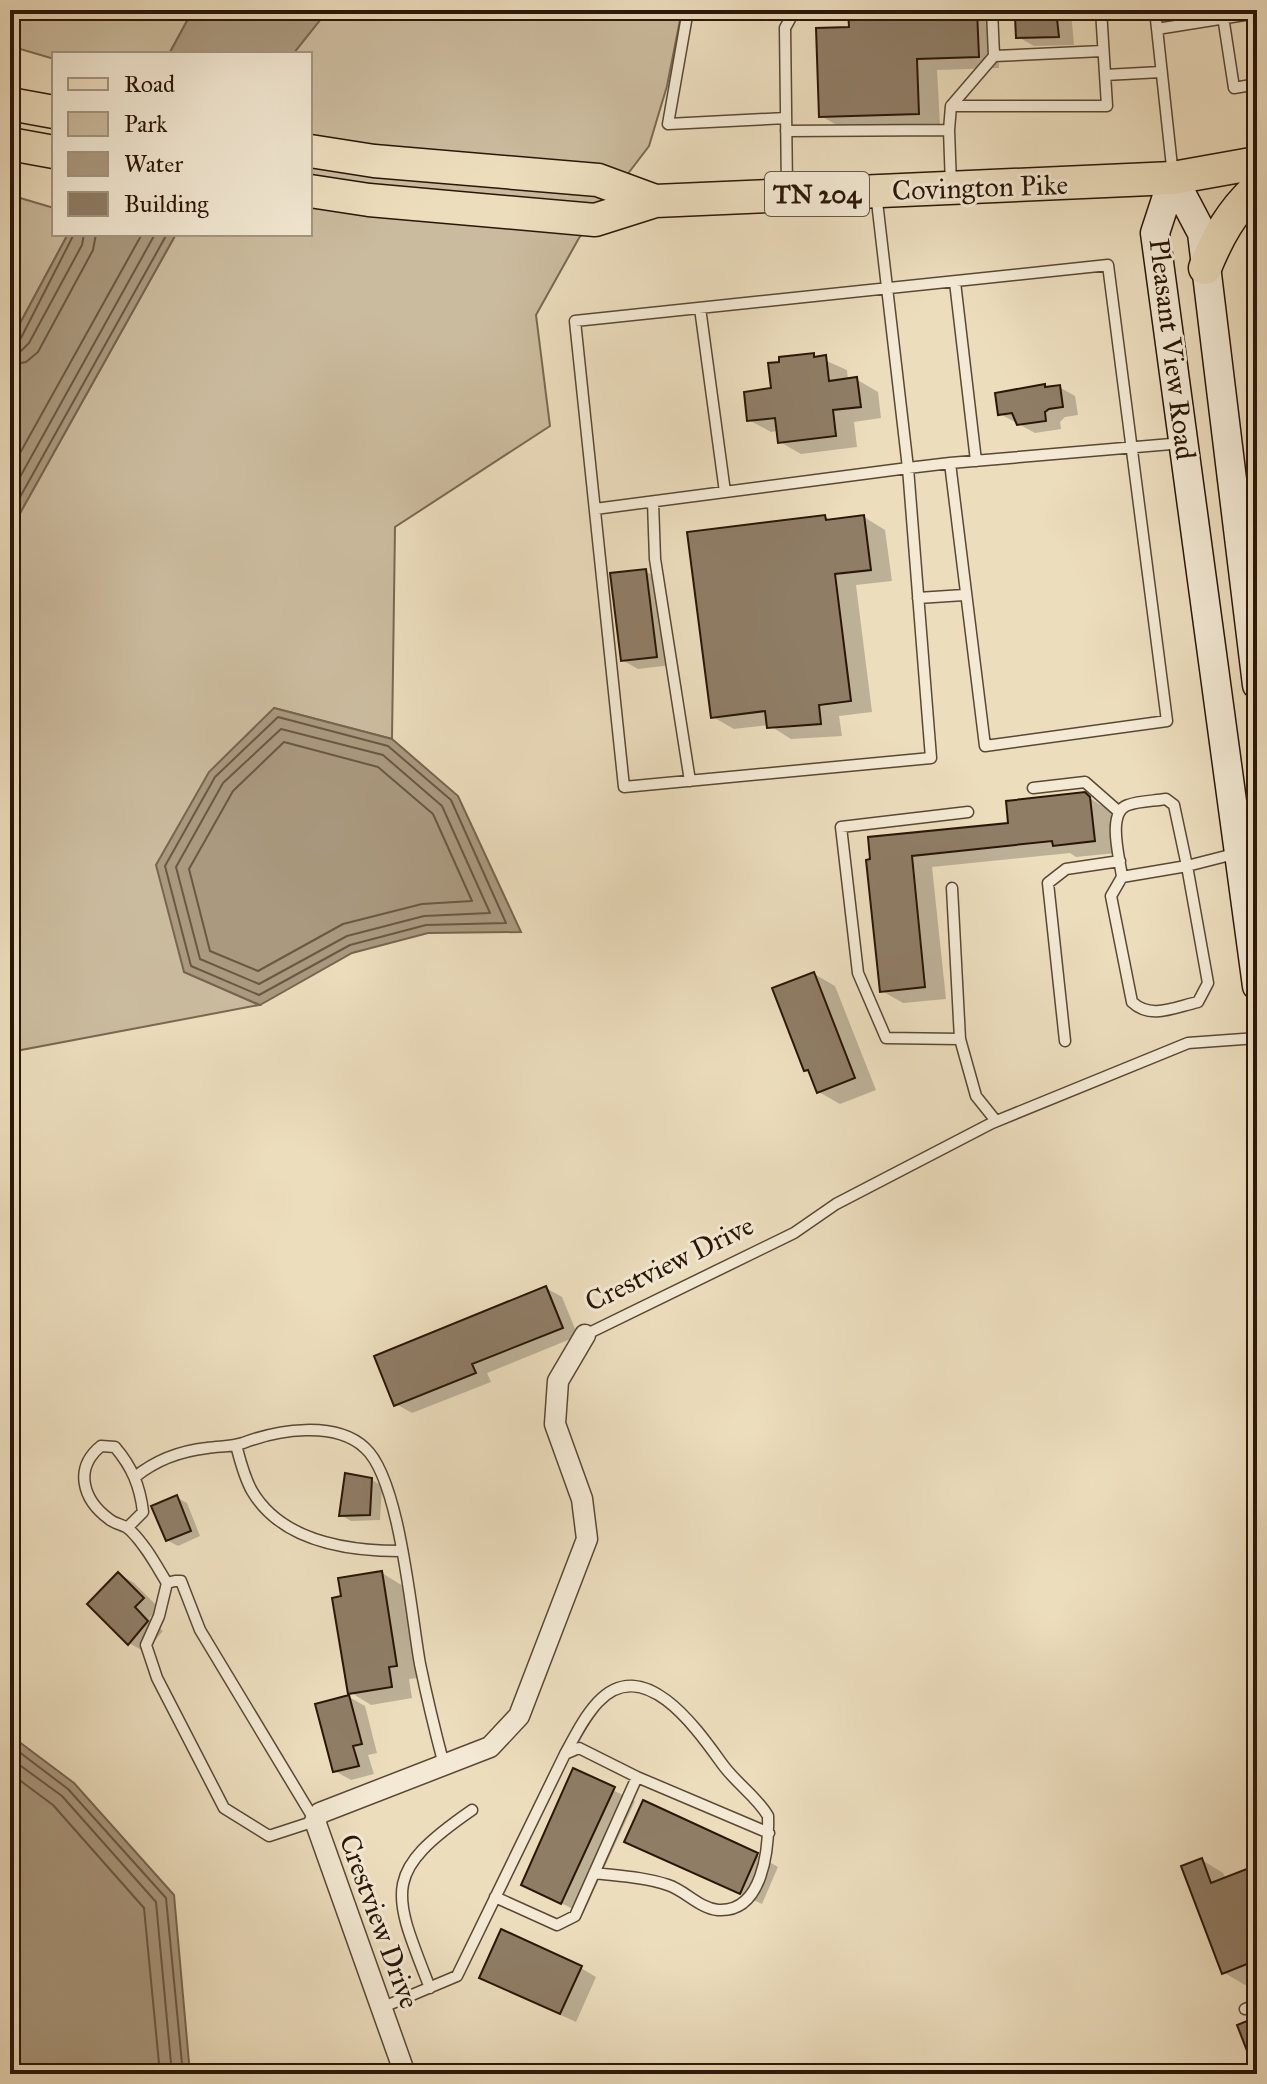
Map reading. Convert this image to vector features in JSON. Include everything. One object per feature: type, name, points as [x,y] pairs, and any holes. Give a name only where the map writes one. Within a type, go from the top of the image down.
[{"type":"main road","points":[[10,104],[52,112]]},
{"type":"main road","points":[[10,144],[52,152]]},
{"type":"main road","name":"Covington Pike","points":[[312,151],[374,161],[598,180],[655,201]]},
{"type":"main road","name":"Covington Pike","points":[[312,191],[369,200],[595,220],[655,201],[1173,178],[1257,163]]},
{"type":"main road","name":"Pleasant View Road","points":[[1173,178],[1202,233],[1225,442],[1250,569],[1257,685]]},
{"type":"main road","name":"Pleasant View Road","points":[[1173,178],[1155,233],[1257,986]]},
{"type":"main road","points":[[1205,268],[1221,230],[1238,205],[1257,188]]},
{"type":"main road","points":[[1185,442],[1225,442]]},
{"type":"street","name":"Crestview Drive","points":[[405,2074],[315,1821],[320,1813],[490,1747],[519,1716],[587,1539],[582,1499],[555,1424],[558,1381],[585,1335]]},
{"type":"lane","points":[[688,10],[668,124],[786,118]]},
{"type":"lane","points":[[787,195],[785,28],[795,10]]},
{"type":"lane","points":[[951,188],[951,106],[994,56],[992,10]]},
{"type":"lane","points":[[951,106],[1107,106],[1101,10]]},
{"type":"lane","points":[[1155,10],[1173,178]]},
{"type":"lane","points":[[1157,29],[1222,14],[1257,13]]},
{"type":"lane","points":[[1222,14],[1234,88],[1257,84]]},
{"type":"lane","points":[[994,56],[1103,51]]},
{"type":"lane","points":[[1105,75],[1161,72]]},
{"type":"lane","points":[[786,131],[949,130]]},
{"type":"lane","points":[[875,191],[885,290],[908,468],[931,758],[624,787],[575,321],[885,290],[1108,265],[1167,721],[985,746],[950,463]]},
{"type":"lane","points":[[955,282],[976,461]]},
{"type":"lane","points":[[700,308],[725,492]]},
{"type":"lane","points":[[595,509],[950,463],[1185,442]]},
{"type":"lane","points":[[653,502],[655,559],[690,781]]},
{"type":"lane","points":[[918,598],[964,595]]},
{"type":"lane","points":[[1033,788],[1085,782],[1118,811]]},
{"type":"lane","points":[[1166,799],[1179,813],[1208,983],[1198,1002],[1152,1013],[1141,1011],[1132,1002],[1111,896],[1122,877],[1115,820],[1118,811],[1125,805],[1166,799]]},
{"type":"lane","points":[[960,1039],[886,1038],[858,973],[841,827],[968,812]]},
{"type":"lane","points":[[1122,877],[1239,853]]},
{"type":"lane","points":[[1065,1041],[1048,883],[1066,869],[1120,861]]},
{"type":"lane","points":[[952,888],[960,1039],[976,1096],[996,1121]]},
{"type":"lane","name":"Crestview Drive","points":[[585,1335],[794,1233],[836,1204],[996,1121],[1188,1043],[1257,1038]]},
{"type":"lane","points":[[135,1477],[152,1464],[182,1452],[236,1445],[279,1431],[349,1437],[366,1448],[379,1466],[395,1518],[444,1765]]},
{"type":"lane","points":[[236,1445],[252,1491],[277,1517],[326,1545],[400,1551]]},
{"type":"lane","points":[[128,1527],[143,1512],[135,1477],[115,1447],[101,1446],[88,1456],[83,1471],[88,1493],[100,1512],[113,1523],[128,1527],[167,1583],[159,1616],[146,1645],[157,1678],[224,1808],[269,1836],[315,1821],[200,1630],[181,1581],[167,1583]]},
{"type":"lane","points":[[381,2008],[457,1976],[565,1754],[600,1699],[624,1688],[651,1689],[675,1706],[728,1772],[762,1806],[768,1816],[769,1833],[765,1861],[746,1902],[735,1908],[717,1910],[701,1905],[672,1886],[594,1873]]},
{"type":"lane","points":[[565,1754],[579,1748],[637,1777],[769,1833]]},
{"type":"lane","points":[[495,1897],[557,1925],[575,1916],[637,1777]]},
{"type":"lane","points":[[430,1988],[404,1918],[402,1888],[406,1870],[432,1837],[472,1810]]},
{"type":"lane","points":[[1245,2009],[1257,2004]]},
{"type":"green space","points":[[10,10],[193,10],[170,52],[52,52],[52,58],[10,46]]},
{"type":"green space","points":[[328,10],[682,10],[667,86],[649,146],[579,238],[536,315],[550,426],[395,527],[392,739],[274,708],[184,972],[259,1005],[16,1051],[10,1060],[10,531],[175,236],[312,236],[312,52],[295,52]]},
{"type":"green space","points":[[10,195],[52,207],[52,236],[67,236],[10,342]]},
{"type":"water","points":[[193,10],[328,10],[295,52],[170,52]]},
{"type":"water","points":[[67,236],[175,236],[10,531],[10,342]]},
{"type":"water","points":[[274,708],[392,739],[458,796],[521,932],[428,933],[352,953],[260,1005],[184,972],[156,865],[209,772]]},
{"type":"water","points":[[10,1735],[74,1783],[174,1895],[190,2074],[10,2074]]},
{"type":"building","points":[[848,10],[977,10],[979,57],[917,59],[919,114],[819,117],[816,28],[849,27]]},
{"type":"building","points":[[1019,10],[1056,10],[1059,37],[1016,38],[1015,17],[1020,17]]},
{"type":"building","points":[[814,353],[814,357],[826,355],[829,381],[857,377],[861,407],[833,410],[836,436],[778,443],[775,418],[747,421],[744,392],[771,388],[768,363],[779,362],[779,357]]},
{"type":"building","points":[[1045,384],[1045,387],[1060,385],[1063,407],[1045,412],[1046,421],[1017,425],[1012,413],[998,415],[995,393]]},
{"type":"building","points":[[825,515],[826,520],[864,515],[871,570],[835,574],[851,701],[819,705],[821,724],[767,728],[765,711],[711,718],[687,532]]},
{"type":"building","points":[[646,569],[657,657],[621,661],[610,573]]},
{"type":"building","points":[[1085,792],[1090,797],[1095,841],[1053,846],[1052,841],[912,856],[925,987],[880,992],[866,860],[870,859],[868,837],[1008,823],[1006,801]]},
{"type":"building","points":[[814,972],[855,1078],[817,1093],[808,1070],[804,1071],[772,988]]},
{"type":"building","points":[[546,1286],[563,1328],[472,1364],[476,1373],[394,1406],[374,1356]]},
{"type":"building","points":[[345,1473],[372,1478],[370,1515],[339,1516]]},
{"type":"building","points":[[177,1495],[191,1531],[166,1541],[151,1506]]},
{"type":"building","points":[[382,1571],[397,1666],[389,1667],[392,1687],[348,1694],[332,1598],[341,1596],[338,1578]]},
{"type":"building","points":[[118,1572],[144,1598],[135,1607],[148,1621],[128,1645],[87,1604]]},
{"type":"building","points":[[349,1695],[362,1744],[353,1746],[359,1766],[333,1772],[315,1704]]},
{"type":"building","points":[[573,1768],[615,1787],[561,1904],[521,1885]]},
{"type":"building","points":[[643,1800],[758,1853],[740,1894],[624,1842]]},
{"type":"building","points":[[1202,1858],[1211,1883],[1257,1865],[1257,1960],[1222,1974],[1181,1866]]},
{"type":"building","points":[[501,1929],[582,1966],[560,2014],[479,1978]]},
{"type":"building","points":[[1257,2017],[1257,2073],[1256,2074],[1237,2025]]}]
